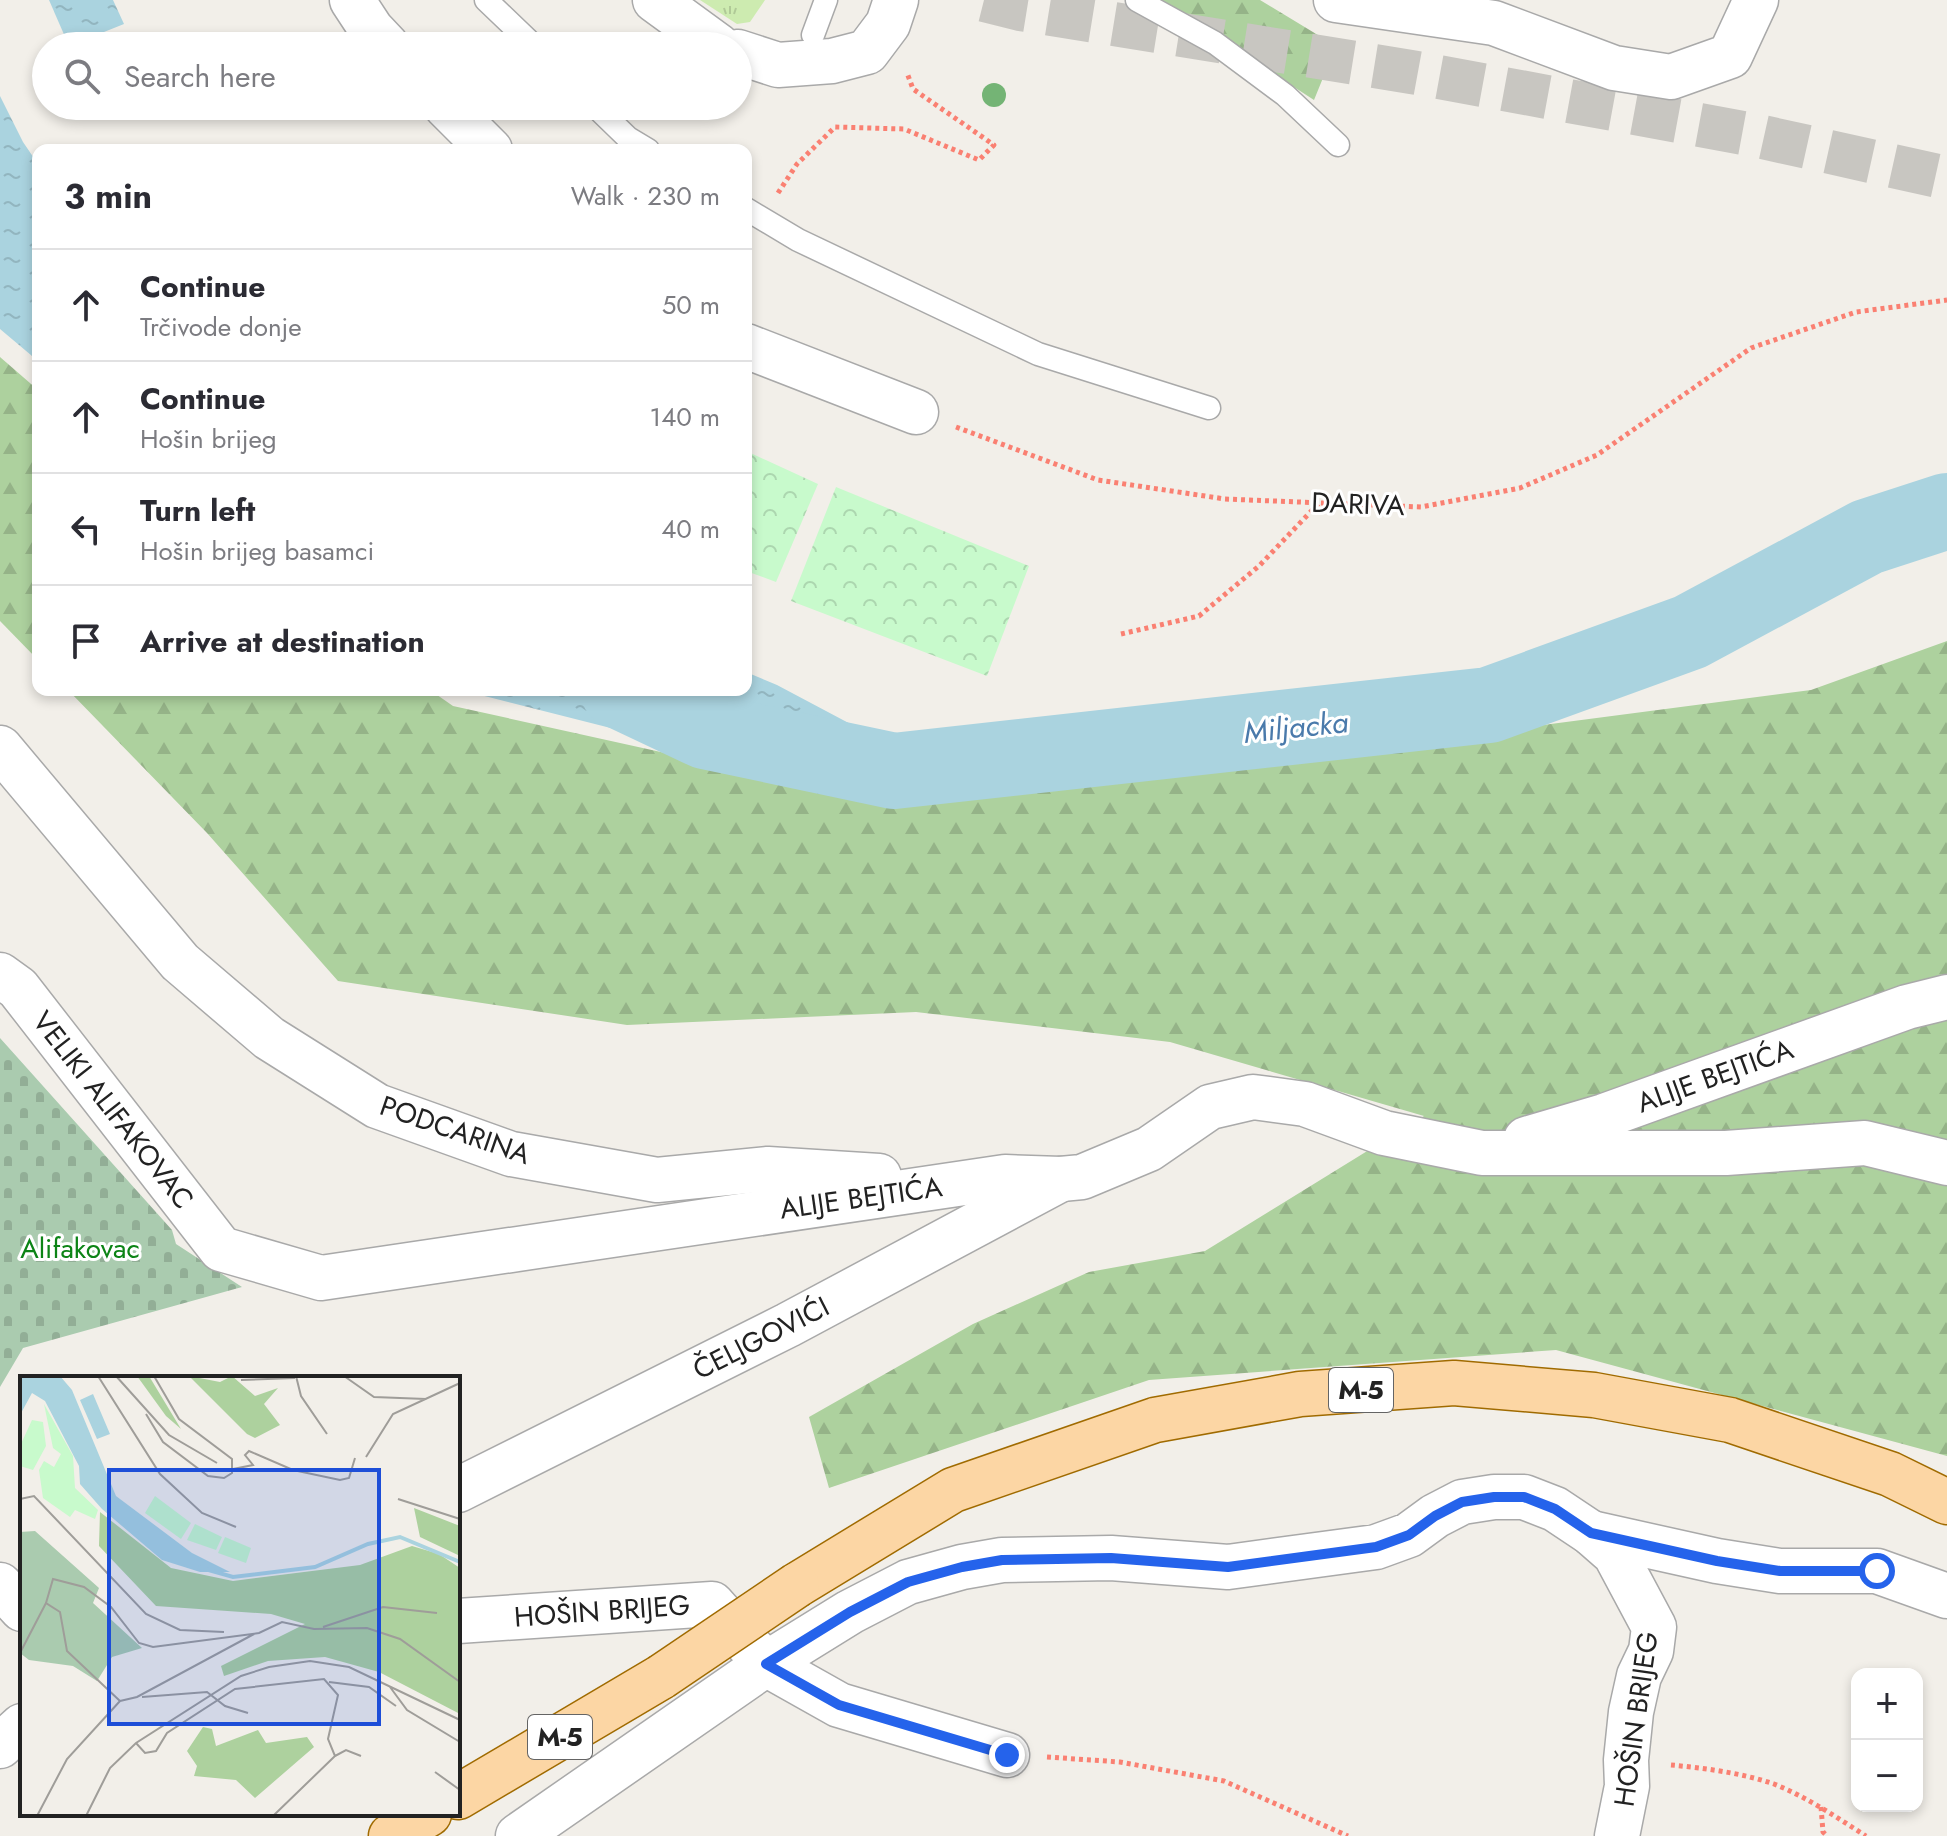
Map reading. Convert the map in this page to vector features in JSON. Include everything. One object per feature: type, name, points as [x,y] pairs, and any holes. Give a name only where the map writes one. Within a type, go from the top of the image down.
[{"type":"main road","name":"M-5","points":[[460,1796],[661,1677],[797,1585],[953,1490],[1155,1420],[1300,1394],[1454,1383],[1594,1395],[1730,1420],[1890,1474],[1947,1502]]},
{"type":"main road","points":[[391,1836],[426,1816]]},
{"type":"street","points":[[352,0],[374,32]]},
{"type":"street","points":[[655,0],[699,32]]},
{"type":"street","points":[[1336,0],[1494,23],[1614,68],[1671,77],[1730,56],[1756,0]]},
{"type":"street","points":[[752,57],[778,65],[832,61],[867,52],[892,12]]},
{"type":"street","points":[[460,120],[484,144]]},
{"type":"street","points":[[752,348],[916,412]]},
{"type":"street","name":"PODCARINA","points":[[0,748],[180,962],[269,1038],[377,1106],[511,1154],[657,1180],[768,1169],[878,1176],[1005,1177]]},
{"type":"street","name":"VELIKI ALIFAKOVAC","points":[[0,975],[18,988],[221,1249]]},
{"type":"street","name":"ALIJE BEJTIĆA","points":[[1482,1153],[1604,1116],[1907,1007],[1947,997]]},
{"type":"street","name":"ALIJE BEJTIĆA","points":[[221,1249],[321,1278],[1005,1177],[1082,1177],[1149,1149],[1210,1107],[1253,1097],[1305,1104],[1384,1133],[1482,1153],[1726,1153],[1865,1143],[1947,1163]]},
{"type":"street","name":"ČELJGOVIĆI","points":[[460,1489],[788,1325],[1061,1179]]},
{"type":"street","name":"HOŠIN BRIJEG","points":[[460,1621],[712,1604],[766,1664],[850,1612],[908,1582],[962,1567],[1002,1560],[1111,1558],[1228,1567],[1376,1547],[1409,1535],[1462,1502],[1494,1497],[1524,1497],[1555,1509],[1615,1554],[1654,1627],[1651,1651],[1639,1676],[1626,1760],[1627,1786],[1617,1836]]},
{"type":"street","points":[[1591,1533],[1717,1561],[1780,1571],[1877,1571],[1947,1596]]},
{"type":"street","points":[[0,1585],[20,1607]]},
{"type":"street","points":[[518,1836],[766,1664],[839,1705],[1007,1755]]},
{"type":"street","points":[[0,1746],[20,1728]]},
{"type":"lane","points":[[486,0],[519,32]]},
{"type":"lane","points":[[813,35],[826,0]]},
{"type":"lane","points":[[1137,0],[1215,43],[1285,95],[1338,145]]},
{"type":"lane","points":[[609,120],[638,144]]},
{"type":"lane","points":[[754,213],[798,240],[1038,354],[1209,408]]},
{"type":"path","points":[[754,213],[835,127],[904,129],[979,160],[994,145],[913,89],[892,12]]},
{"type":"path","name":"DARIVA","points":[[916,412],[1098,480],[1225,499],[1421,507],[1520,488],[1597,455],[1751,348],[1856,312],[1947,300]]},
{"type":"path","points":[[1121,634],[1199,616],[1259,566],[1320,503]]},
{"type":"path","points":[[1007,1755],[1120,1762],[1224,1781],[1348,1836]]},
{"type":"path","points":[[1626,1760],[1705,1768],[1773,1784],[1821,1806],[1866,1836]]},
{"type":"path","points":[[1821,1806],[1823,1832],[1827,1836]]},
{"type":"green space","points":[[700,0],[765,0],[750,22],[737,24]]},
{"type":"green space","points":[[1149,0],[1260,0],[1336,46],[1314,100],[1220,39]]},
{"type":"green space","points":[[0,357],[32,385],[32,654],[0,621]]},
{"type":"green space","points":[[752,454],[818,484],[776,582],[752,573]]},
{"type":"green space","points":[[836,487],[1029,566],[987,676],[791,601]]},
{"type":"green space","points":[[1947,641],[1947,1456],[1556,1350],[1149,1380],[829,1488],[809,1417],[973,1324],[1089,1272],[1205,1251],[1424,1116],[1170,1042],[916,1012],[627,1025],[338,981],[207,833],[74,696],[439,696],[453,706],[896,804],[1209,750],[1351,750],[1811,690]]},
{"type":"green space","name":"Alifakovac","points":[[0,1038],[172,1230],[176,1244],[242,1287],[23,1348],[0,1387]]},
{"type":"water","points":[[49,0],[113,0],[124,24],[104,32],[63,32]]},
{"type":"water","points":[[0,96],[32,155],[32,356],[0,329]]},
{"type":"water","points":[[752,675],[875,737],[857,732],[743,739],[658,740],[485,696],[752,696]]},
{"type":"waterway","name":"Miljacka","points":[[631,696],[705,731],[894,771],[1489,705],[1690,632],[1867,537],[1947,511]]},
{"type":"tunnel","points":[[984,0],[1020,9],[1411,72],[1749,134],[1947,178]]},
{"type":"route","points":[[1007,1755],[839,1705],[766,1664],[850,1612],[908,1582],[962,1567],[1002,1560],[1111,1558],[1228,1567],[1376,1547],[1409,1535],[1462,1502],[1494,1497],[1524,1497],[1555,1509],[1591,1533],[1717,1561],[1780,1571],[1877,1571]]}]
